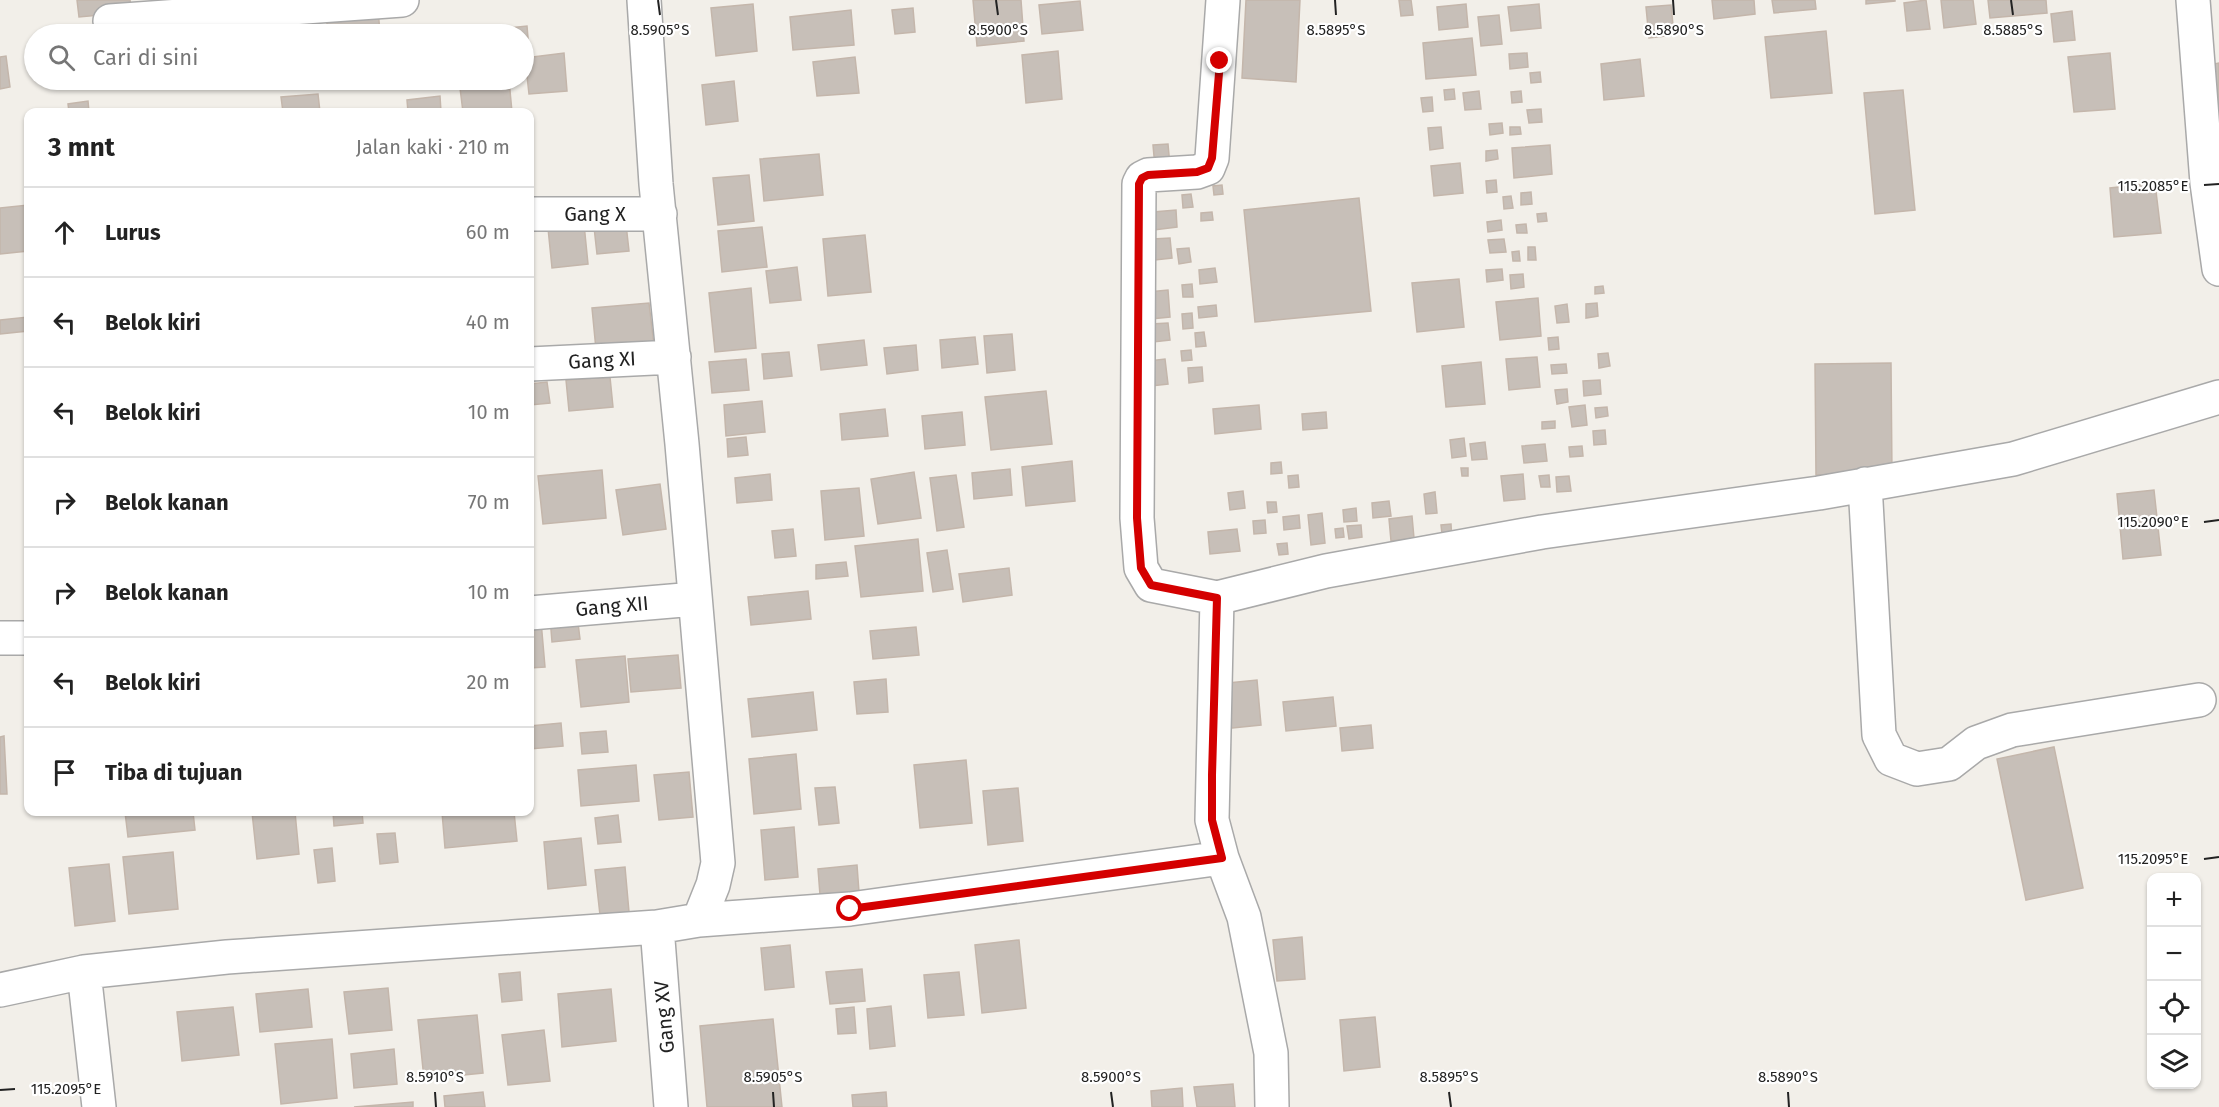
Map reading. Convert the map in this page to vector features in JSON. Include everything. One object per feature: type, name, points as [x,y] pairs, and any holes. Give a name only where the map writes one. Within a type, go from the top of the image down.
[{"type":"street","points":[[110,21],[402,0]]},
{"type":"street","points":[[644,0],[656,184],[674,357],[718,863],[713,885],[699,920]]},
{"type":"street","points":[[1223,0],[1212,158],[1208,168],[1197,172],[1148,175],[1142,178],[1139,184],[1137,518],[1141,568],[1151,585],[1217,598],[1326,571],[1542,532],[1865,484],[2013,459],[2219,397]]},
{"type":"street","points":[[2193,0],[2207,183],[2219,269]]},
{"type":"street","name":"Gang X","points":[[534,214],[660,214]]},
{"type":"street","name":"Gang XI","points":[[534,364],[674,357]]},
{"type":"street","points":[[1865,484],[1879,735],[1891,759],[1917,769],[1949,764],[1976,743],[2012,730],[2199,700]]},
{"type":"street","name":"Gang XII","points":[[534,613],[695,598]]},
{"type":"street","points":[[1217,598],[1212,820],[1222,858],[1244,917],[1271,1053],[1272,1107]]},
{"type":"street","points":[[0,638],[24,638]]},
{"type":"street","points":[[0,990],[84,972],[227,957],[657,927],[699,920],[850,909],[1222,858]]},
{"type":"street","name":"Gang XV","points":[[657,927],[671,1107]]},
{"type":"street","points":[[84,972],[99,1107]]},
{"type":"building","points":[[77,0],[130,0],[132,12],[79,17]]},
{"type":"building","points":[[973,0],[1021,0],[1024,41],[977,46]]},
{"type":"building","points":[[1246,0],[1300,0],[1296,82],[1242,78]]},
{"type":"building","points":[[1399,0],[1411,0],[1413,15],[1401,16]]},
{"type":"building","points":[[1712,0],[1754,0],[1755,14],[1714,19]]},
{"type":"building","points":[[1772,0],[1815,0],[1816,9],[1774,13]]},
{"type":"building","points":[[1866,0],[1895,0],[1895,1],[1866,4]]},
{"type":"building","points":[[1926,0],[1930,29],[1907,31],[1904,3]]},
{"type":"building","points":[[1941,0],[1973,0],[1976,24],[1944,28]]},
{"type":"building","points":[[1988,0],[2046,0],[2047,13],[1990,18]]},
{"type":"building","points":[[1080,1],[1083,30],[1042,34],[1039,5]]},
{"type":"building","points":[[753,4],[757,51],[716,56],[711,8]]},
{"type":"building","points":[[1466,4],[1468,27],[1439,30],[1437,7]]},
{"type":"building","points":[[1539,4],[1541,28],[1511,31],[1508,7]]},
{"type":"building","points":[[1671,5],[1674,35],[1649,38],[1646,7]]},
{"type":"building","points":[[378,8],[379,24],[327,24],[326,13]]},
{"type":"building","points":[[913,8],[915,32],[895,34],[892,10]]},
{"type":"building","points":[[851,10],[854,45],[793,50],[790,17]]},
{"type":"building","points":[[2072,11],[2075,40],[2054,42],[2051,14]]},
{"type":"building","points":[[1499,15],[1502,44],[1481,46],[1478,17]]},
{"type":"building","points":[[1826,31],[1832,93],[1771,98],[1765,37]]},
{"type":"building","points":[[1472,38],[1476,75],[1426,79],[1423,43]]},
{"type":"building","points":[[1058,51],[1062,99],[1026,103],[1022,55]]},
{"type":"building","points":[[564,53],[567,91],[529,94],[529,90],[534,90],[534,57]]},
{"type":"building","points":[[1527,53],[1528,67],[1510,69],[1509,54]]},
{"type":"building","points":[[2110,53],[2115,109],[2074,112],[2068,57]]},
{"type":"building","points":[[6,56],[10,87],[0,89],[0,57]]},
{"type":"building","points":[[855,57],[859,93],[817,96],[813,62]]},
{"type":"building","points":[[1640,59],[1644,96],[1604,100],[1601,64]]},
{"type":"building","points":[[2219,63],[2219,118],[2214,64]]},
{"type":"building","points":[[1540,72],[1541,82],[1531,83],[1530,73]]},
{"type":"building","points":[[734,81],[738,121],[706,125],[702,85]]},
{"type":"building","points":[[1454,89],[1455,99],[1445,100],[1444,90]]},
{"type":"building","points":[[460,90],[510,90],[512,108],[462,108]]},
{"type":"building","points":[[1903,90],[1915,210],[1875,214],[1864,93]]},
{"type":"building","points":[[1479,91],[1481,109],[1465,110],[1463,93]]},
{"type":"building","points":[[1521,91],[1522,102],[1512,103],[1511,92]]},
{"type":"building","points":[[318,94],[320,108],[282,108],[281,97]]},
{"type":"building","points":[[440,96],[441,108],[408,108],[407,100]]},
{"type":"building","points":[[1432,97],[1433,111],[1423,112],[1421,98]]},
{"type":"building","points":[[88,101],[89,108],[68,108],[68,104]]},
{"type":"building","points":[[1541,109],[1542,122],[1529,123],[1527,110]]},
{"type":"building","points":[[1502,123],[1503,133],[1490,135],[1489,124]]},
{"type":"building","points":[[1441,127],[1443,148],[1430,150],[1428,128]]},
{"type":"building","points":[[1510,127],[1520,127],[1521,134],[1510,135]]},
{"type":"building","points":[[1168,144],[1170,166],[1155,167],[1153,145]]},
{"type":"building","points":[[1550,145],[1552,174],[1514,178],[1512,148]]},
{"type":"building","points":[[1497,150],[1498,159],[1486,161],[1486,151]]},
{"type":"building","points":[[819,154],[823,195],[764,201],[760,159]]},
{"type":"building","points":[[1460,163],[1463,193],[1434,196],[1431,166]]},
{"type":"building","points":[[749,175],[754,221],[718,225],[713,178]]},
{"type":"building","points":[[1496,180],[1497,192],[1487,193],[1486,181]]},
{"type":"building","points":[[2155,183],[2161,233],[2114,237],[2110,188]]},
{"type":"building","points":[[1222,185],[1223,194],[1214,195],[1213,186]]},
{"type":"building","points":[[1531,192],[1532,204],[1521,205],[1521,193]]},
{"type":"building","points":[[1191,194],[1193,207],[1183,208],[1182,195]]},
{"type":"building","points":[[1511,196],[1513,208],[1504,209],[1503,197]]},
{"type":"building","points":[[1359,198],[1371,311],[1255,322],[1244,210]]},
{"type":"building","points":[[24,205],[24,251],[0,254],[0,208]]},
{"type":"building","points":[[1176,210],[1177,227],[1154,230],[1153,212]]},
{"type":"building","points":[[1212,212],[1213,220],[1201,221],[1201,213]]},
{"type":"building","points":[[1546,213],[1547,221],[1538,222],[1537,214]]},
{"type":"building","points":[[1501,220],[1502,230],[1488,232],[1487,222]]},
{"type":"building","points":[[584,224],[588,264],[552,268],[548,228]]},
{"type":"building","points":[[626,224],[629,251],[597,254],[594,227]]},
{"type":"building","points":[[1526,224],[1527,233],[1517,233],[1516,225]]},
{"type":"building","points":[[762,227],[767,267],[722,272],[718,231]]},
{"type":"building","points":[[865,235],[871,292],[828,296],[823,239]]},
{"type":"building","points":[[1170,238],[1172,258],[1155,260],[1153,239]]},
{"type":"building","points":[[1504,239],[1506,252],[1490,253],[1488,240]]},
{"type":"building","points":[[1528,247],[1535,247],[1536,260],[1528,260]]},
{"type":"building","points":[[1189,248],[1191,262],[1179,264],[1177,249]]},
{"type":"building","points":[[1519,251],[1520,261],[1513,261],[1512,252]]},
{"type":"building","points":[[797,267],[801,300],[770,303],[766,271]]},
{"type":"building","points":[[1215,268],[1217,282],[1200,284],[1199,270]]},
{"type":"building","points":[[1502,269],[1503,280],[1487,282],[1486,270]]},
{"type":"building","points":[[1523,274],[1524,287],[1511,289],[1510,275]]},
{"type":"building","points":[[1459,279],[1464,327],[1417,332],[1412,283]]},
{"type":"building","points":[[1192,284],[1193,297],[1183,297],[1182,285]]},
{"type":"building","points":[[1603,286],[1604,293],[1595,294],[1595,287]]},
{"type":"building","points":[[751,288],[756,348],[715,352],[709,293]]},
{"type":"building","points":[[1168,290],[1170,317],[1151,319],[1148,292]]},
{"type":"building","points":[[1538,298],[1541,336],[1500,340],[1496,302]]},
{"type":"building","points":[[649,303],[655,354],[597,360],[592,308]]},
{"type":"building","points":[[1597,303],[1598,316],[1586,318],[1586,304]]},
{"type":"building","points":[[1567,304],[1569,322],[1557,323],[1555,306]]},
{"type":"building","points":[[1216,305],[1217,316],[1199,318],[1198,307]]},
{"type":"building","points":[[1192,313],[1193,328],[1183,329],[1182,314]]},
{"type":"building","points":[[24,317],[24,331],[0,334],[0,320]]},
{"type":"building","points":[[1168,323],[1170,340],[1153,342],[1151,324]]},
{"type":"building","points":[[1204,332],[1206,346],[1196,347],[1195,333]]},
{"type":"building","points":[[1012,334],[1015,370],[987,373],[984,336]]},
{"type":"building","points":[[975,337],[978,364],[942,368],[940,340]]},
{"type":"building","points":[[1558,337],[1559,349],[1549,350],[1548,338]]},
{"type":"building","points":[[864,340],[867,365],[821,370],[818,345]]},
{"type":"building","points":[[916,345],[918,370],[887,374],[884,348]]},
{"type":"building","points":[[1191,350],[1192,360],[1182,361],[1181,351]]},
{"type":"building","points":[[789,352],[792,376],[764,379],[762,354]]},
{"type":"building","points":[[1608,353],[1610,366],[1599,368],[1598,354]]},
{"type":"building","points":[[1537,357],[1540,387],[1509,390],[1506,359]]},
{"type":"building","points":[[746,359],[749,390],[712,393],[709,362]]},
{"type":"building","points":[[1165,359],[1168,384],[1151,386],[1149,361]]},
{"type":"building","points":[[1481,362],[1485,404],[1446,407],[1442,366]]},
{"type":"building","points":[[1891,363],[1892,475],[1816,475],[1815,364]]},
{"type":"building","points":[[1566,364],[1567,373],[1552,374],[1551,365]]},
{"type":"building","points":[[1202,367],[1203,381],[1189,383],[1188,368]]},
{"type":"building","points":[[610,377],[613,407],[569,411],[566,380]]},
{"type":"building","points":[[1600,380],[1601,394],[1584,396],[1583,381]]},
{"type":"building","points":[[547,382],[550,403],[534,405],[534,384]]},
{"type":"building","points":[[1567,389],[1568,402],[1557,404],[1555,390]]},
{"type":"building","points":[[1046,391],[1052,444],[991,450],[985,397]]},
{"type":"building","points":[[762,401],[765,432],[726,436],[724,405]]},
{"type":"building","points":[[1259,405],[1261,429],[1215,434],[1213,409]]},
{"type":"building","points":[[1585,405],[1587,425],[1572,427],[1569,407]]},
{"type":"building","points":[[1607,407],[1608,416],[1596,418],[1595,408]]},
{"type":"building","points":[[885,409],[888,436],[842,440],[840,414]]},
{"type":"building","points":[[962,412],[965,445],[925,449],[922,416]]},
{"type":"building","points":[[1326,412],[1327,428],[1303,430],[1302,414]]},
{"type":"building","points":[[1555,421],[1555,428],[1542,429],[1542,422]]},
{"type":"building","points":[[1605,430],[1606,444],[1594,445],[1593,431]]},
{"type":"building","points":[[746,437],[748,455],[728,457],[727,439]]},
{"type":"building","points":[[1464,438],[1466,456],[1452,458],[1450,440]]},
{"type":"building","points":[[1485,442],[1487,459],[1472,460],[1470,444]]},
{"type":"building","points":[[1545,444],[1547,461],[1524,463],[1522,446]]},
{"type":"building","points":[[1582,446],[1583,456],[1570,457],[1569,447]]},
{"type":"building","points":[[1072,461],[1075,501],[1026,506],[1022,467]]},
{"type":"building","points":[[1281,462],[1282,473],[1271,474],[1271,463]]},
{"type":"building","points":[[1461,468],[1468,468],[1468,476],[1462,476]]},
{"type":"building","points":[[1010,469],[1012,495],[974,499],[972,473]]},
{"type":"building","points":[[602,470],[606,518],[543,524],[538,476]]},
{"type":"building","points":[[914,472],[921,518],[878,524],[871,479]]},
{"type":"building","points":[[770,474],[772,500],[737,503],[735,478]]},
{"type":"building","points":[[1523,474],[1525,499],[1504,501],[1501,476]]},
{"type":"building","points":[[956,475],[964,527],[937,531],[930,478]]},
{"type":"building","points":[[1298,475],[1299,487],[1289,488],[1288,476]]},
{"type":"building","points":[[1549,475],[1550,487],[1541,487],[1539,476]]},
{"type":"building","points":[[1569,476],[1571,491],[1557,492],[1556,477]]},
{"type":"building","points":[[660,484],[666,529],[623,535],[616,490]]},
{"type":"building","points":[[859,488],[864,536],[825,540],[821,491]]},
{"type":"building","points":[[2154,490],[2161,555],[2123,559],[2117,494]]},
{"type":"building","points":[[1243,491],[1245,508],[1230,510],[1228,493]]},
{"type":"building","points":[[1435,492],[1437,513],[1426,514],[1424,494]]},
{"type":"building","points":[[1389,501],[1391,516],[1373,518],[1372,503]]},
{"type":"building","points":[[1267,502],[1276,502],[1277,512],[1268,513]]},
{"type":"building","points":[[1356,508],[1357,521],[1344,522],[1343,510]]},
{"type":"building","points":[[1322,513],[1325,543],[1311,545],[1308,515]]},
{"type":"building","points":[[1299,515],[1300,528],[1284,530],[1283,517]]},
{"type":"building","points":[[1412,516],[1414,538],[1391,541],[1389,519]]},
{"type":"building","points":[[1265,520],[1266,533],[1254,534],[1253,521]]},
{"type":"building","points":[[1451,524],[1452,542],[1443,543],[1441,525]]},
{"type":"building","points":[[1361,525],[1362,537],[1349,539],[1347,526]]},
{"type":"building","points":[[1343,528],[1344,537],[1336,538],[1335,529]]},
{"type":"building","points":[[793,529],[796,556],[775,558],[772,531]]},
{"type":"building","points":[[1237,529],[1240,551],[1210,554],[1208,532]]},
{"type":"building","points":[[918,539],[923,591],[861,597],[855,546]]},
{"type":"building","points":[[1287,543],[1288,554],[1279,555],[1277,544]]},
{"type":"building","points":[[947,550],[953,589],[933,592],[927,553]]},
{"type":"building","points":[[846,562],[848,576],[816,579],[816,565]]},
{"type":"building","points":[[1009,568],[1012,595],[963,602],[959,574]]},
{"type":"building","points":[[808,591],[811,619],[751,625],[748,597]]},
{"type":"building","points":[[577,615],[580,639],[552,642],[550,617]]},
{"type":"building","points":[[541,621],[545,667],[534,668],[534,622]]},
{"type":"building","points":[[916,627],[919,655],[873,659],[870,631]]},
{"type":"building","points":[[678,655],[681,688],[631,692],[628,659]]},
{"type":"building","points":[[625,656],[629,702],[581,707],[576,660]]},
{"type":"building","points":[[886,679],[888,712],[857,714],[854,682]]},
{"type":"building","points":[[1257,680],[1261,725],[1223,729],[1218,684]]},
{"type":"building","points":[[813,692],[817,730],[752,737],[748,699]]},
{"type":"building","points":[[1333,697],[1336,726],[1286,731],[1283,702]]},
{"type":"building","points":[[561,723],[563,746],[534,749],[534,726]]},
{"type":"building","points":[[1371,725],[1373,748],[1342,751],[1340,728]]},
{"type":"building","points":[[606,731],[608,752],[582,754],[580,733]]},
{"type":"building","points":[[4,736],[7,794],[0,794],[0,737]]},
{"type":"building","points":[[2054,747],[2083,888],[2026,900],[1997,759]]},
{"type":"building","points":[[796,754],[801,809],[754,814],[749,759]]},
{"type":"building","points":[[966,760],[972,823],[920,828],[914,765]]},
{"type":"building","points":[[636,765],[639,801],[581,806],[578,770]]},
{"type":"building","points":[[689,772],[693,817],[659,820],[654,775]]},
{"type":"building","points":[[835,787],[839,823],[819,825],[815,788]]},
{"type":"building","points":[[1018,788],[1023,841],[988,845],[983,791]]},
{"type":"building","points":[[618,815],[621,842],[598,844],[595,818]]},
{"type":"building","points":[[125,816],[193,816],[195,830],[128,837]]},
{"type":"building","points":[[252,816],[295,816],[299,854],[257,859]]},
{"type":"building","points":[[333,816],[362,816],[363,823],[334,826]]},
{"type":"building","points":[[442,816],[514,816],[517,841],[445,848]]},
{"type":"building","points":[[794,827],[798,877],[765,880],[761,830]]},
{"type":"building","points":[[395,833],[398,862],[380,864],[377,834]]},
{"type":"building","points":[[581,838],[586,885],[548,889],[544,842]]},
{"type":"building","points":[[332,848],[335,881],[318,883],[314,850]]},
{"type":"building","points":[[173,852],[178,909],[129,914],[123,857]]},
{"type":"building","points":[[109,864],[115,921],[75,926],[69,868]]},
{"type":"building","points":[[857,865],[859,892],[820,895],[818,869]]},
{"type":"building","points":[[625,867],[629,912],[600,915],[595,870]]},
{"type":"building","points":[[1302,937],[1305,979],[1277,981],[1273,940]]},
{"type":"building","points":[[1019,940],[1026,1008],[982,1013],[975,945]]},
{"type":"building","points":[[790,945],[794,987],[765,990],[761,948]]},
{"type":"building","points":[[862,969],[865,1001],[830,1004],[826,972]]},
{"type":"building","points":[[520,972],[522,1000],[502,1002],[499,974]]},
{"type":"building","points":[[959,972],[964,1015],[928,1018],[924,975]]},
{"type":"building","points":[[388,988],[392,1030],[349,1034],[344,992]]},
{"type":"building","points":[[308,989],[312,1027],[260,1032],[256,994]]},
{"type":"building","points":[[611,989],[616,1041],[562,1047],[558,994]]},
{"type":"building","points":[[891,1006],[895,1046],[870,1049],[867,1009]]},
{"type":"building","points":[[233,1007],[239,1055],[182,1061],[177,1012]]},
{"type":"building","points":[[854,1007],[856,1033],[838,1034],[836,1009]]},
{"type":"building","points":[[477,1015],[483,1073],[424,1079],[418,1020]]},
{"type":"building","points":[[1375,1017],[1380,1067],[1344,1071],[1340,1020]]},
{"type":"building","points":[[773,1019],[782,1107],[707,1107],[700,1026]]},
{"type":"building","points":[[544,1030],[550,1081],[508,1085],[502,1035]]},
{"type":"building","points":[[332,1039],[337,1098],[281,1104],[275,1044]]},
{"type":"building","points":[[394,1049],[397,1084],[354,1088],[351,1054]]},
{"type":"building","points":[[1233,1084],[1235,1107],[1197,1107],[1194,1087]]},
{"type":"building","points":[[1182,1088],[1183,1107],[1152,1107],[1151,1091]]},
{"type":"building","points":[[483,1092],[485,1107],[445,1107],[444,1096]]},
{"type":"building","points":[[886,1092],[887,1107],[853,1107],[852,1095]]},
{"type":"building","points":[[413,1102],[413,1107],[354,1107]]},
{"type":"route","points":[[850,909],[1222,858],[1212,820],[1217,598],[1151,585],[1141,568],[1137,518],[1139,184],[1142,178],[1148,175],[1197,172],[1208,168],[1212,158],[1220,61]]}]
